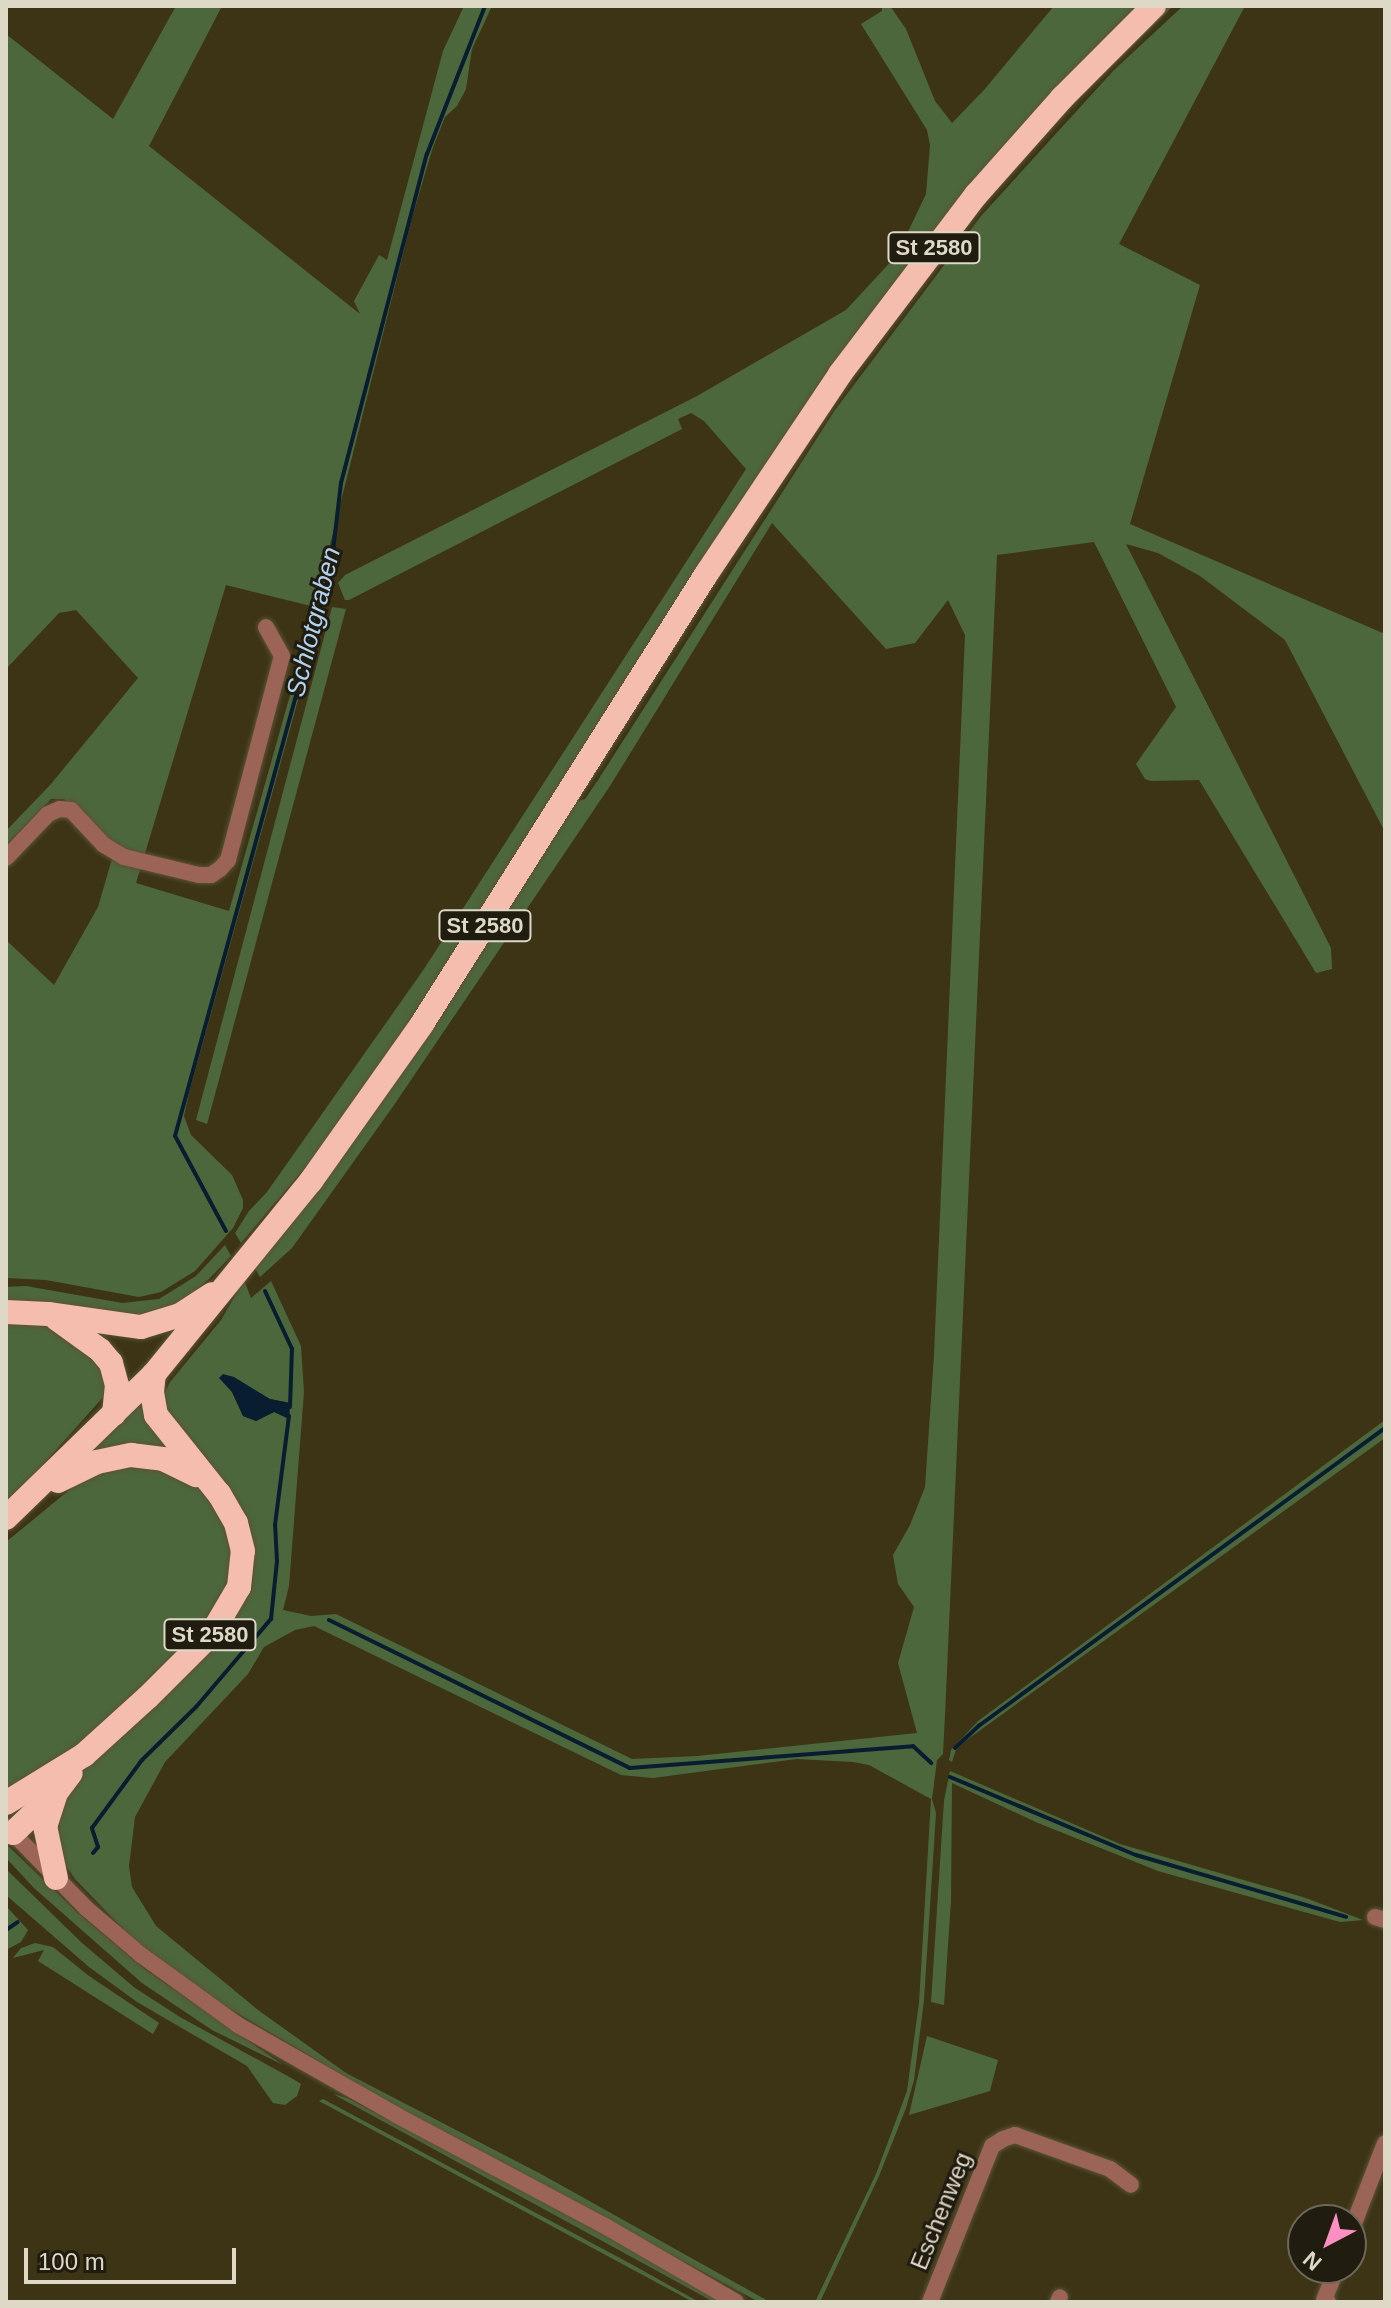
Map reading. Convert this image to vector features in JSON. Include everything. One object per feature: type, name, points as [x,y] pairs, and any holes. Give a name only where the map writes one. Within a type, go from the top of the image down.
[{"type":"highway","name":"St 2580","points":[[6,1518],[154,1374],[311,1181],[422,1024],[722,550],[847,364],[976,195],[1053,108],[1154,6]]},
{"type":"highway","name":"St 2580","points":[[6,1312],[48,1314],[141,1327],[180,1315],[231,1282]]},
{"type":"highway","name":"St 2580","points":[[48,1314],[79,1333],[111,1363],[117,1385],[114,1414]]},
{"type":"highway","name":"St 2580","points":[[56,1878],[45,1826],[48,1810],[58,1790],[84,1755],[194,1653],[234,1601],[243,1570],[241,1539],[228,1509],[156,1415],[154,1374]]},
{"type":"highway","name":"St 2580","points":[[34,1492],[97,1462],[131,1455],[163,1459],[207,1481]]},
{"type":"highway","name":"St 2580","points":[[6,1803],[84,1755]]},
{"type":"highway","name":"St 2580","points":[[10,1829],[58,1790]]},
{"type":"street","points":[[6,858],[48,814],[60,809],[71,810],[104,845],[124,857],[199,875],[211,875],[220,869],[228,860],[282,656],[266,627]]},
{"type":"street","points":[[10,1829],[56,1878],[141,1955],[238,2025],[736,2302]]},
{"type":"street","name":"Eschenweg","points":[[930,2302],[992,2146],[1003,2139],[1015,2135],[1042,2144],[1110,2169],[1131,2185]]},
{"type":"street","points":[[1361,2204],[1385,2143]]},
{"type":"street","points":[[1328,2302],[1324,2300],[1330,2284]]},
{"type":"green space","points":[[176,6],[222,6],[149,146],[360,314],[354,301],[379,255],[387,260],[443,51],[464,6],[492,6],[472,49],[466,89],[457,106],[445,117],[432,150],[412,218],[326,561],[338,556],[184,1116],[191,1135],[232,1175],[243,1200],[243,1208],[233,1228],[195,1271],[161,1292],[139,1297],[46,1280],[6,1278],[6,940],[54,985],[98,907],[114,852],[64,799],[51,799],[6,845],[6,831],[51,784],[138,678],[76,610],[59,613],[6,669],[6,34],[113,119]],"holes":[[[226,585],[315,607],[229,911],[136,883]]]},
{"type":"green space","points":[[882,6],[890,6],[906,29],[935,101],[952,123],[984,90],[1054,6],[1141,6],[1010,142],[337,1130],[241,1243],[235,1233],[249,1211],[267,1192],[424,969],[746,469],[704,421],[691,413],[678,419],[682,429],[349,600],[345,600],[338,583],[345,575],[697,396],[846,310],[897,255],[926,194],[930,145],[927,130],[861,24],[882,11]]},
{"type":"green space","points":[[1167,6],[1173,6],[1077,100],[980,209],[858,369],[769,498],[578,801],[585,799],[598,780],[835,410],[981,216],[1114,70],[1183,6],[1245,6],[1119,244],[1200,285],[1130,524],[1385,634],[1385,832],[1285,640],[1200,576],[1158,553],[1126,544],[1331,948],[1332,969],[1316,973],[1199,780],[1151,781],[1145,779],[1136,764],[1176,707],[1094,542],[997,555],[945,1715],[943,1754],[937,1760],[932,1799],[936,1813],[924,2000],[914,2080],[906,2108],[879,2176],[820,2302],[815,2302],[876,2174],[907,2091],[919,2003],[931,1799],[869,1765],[853,1762],[797,1759],[653,1778],[621,1775],[314,1626],[295,1630],[264,1647],[248,1674],[165,1762],[135,1817],[129,1866],[132,1887],[156,1926],[258,2010],[346,2073],[541,2174],[770,2302],[759,2302],[397,2107],[210,1997],[130,1936],[75,1879],[61,1859],[53,1807],[90,1759],[223,1634],[244,1516],[226,1487],[166,1416],[163,1396],[170,1382],[221,1320],[244,1280],[251,1298],[271,1281],[301,1346],[304,1392],[289,1586],[283,1610],[311,1616],[336,1614],[632,1759],[697,1756],[917,1733],[898,1663],[914,1607],[898,1584],[893,1555],[910,1525],[925,1487],[934,1355],[965,635],[948,600],[915,643],[886,649],[772,523],[610,786],[394,1105],[292,1248],[260,1277],[255,1268],[819,418],[1015,163]],"holes":[[[220,1378],[270,1399],[290,1403],[289,1418],[274,1412],[256,1421],[243,1416],[232,1392]]]},
{"type":"green space","points":[[332,607],[346,609],[207,1124],[196,1120]]},
{"type":"green space","points":[[225,1245],[231,1256],[211,1277],[187,1299],[153,1317],[6,1302],[6,1287],[26,1286],[122,1303],[159,1299],[196,1276]]},
{"type":"green space","points":[[26,1321],[55,1327],[106,1370],[105,1395],[6,1506],[6,1322]]},
{"type":"green space","points":[[141,1396],[179,1456],[83,1458]]},
{"type":"green space","points":[[1385,1420],[1385,1438],[968,1739],[956,1750],[952,1762],[949,1760],[951,1750],[978,1721]]},
{"type":"green space","points":[[137,1461],[194,1482],[212,1500],[231,1539],[231,1579],[206,1626],[72,1752],[21,1786],[6,1788],[6,1542],[79,1482],[94,1473]]},
{"type":"green space","points":[[950,1771],[1120,1844],[1306,1898],[1363,1920],[1340,1922],[1158,1871],[1038,1823],[952,1783],[951,1901],[944,2005],[931,2002],[944,1801]]},
{"type":"green space","points":[[6,1844],[78,1913],[143,1968],[283,2065],[212,2030],[142,1983],[34,1888],[6,1858]]},
{"type":"green space","points":[[6,1869],[82,1943],[135,1988],[180,2017],[301,2084],[297,2096],[285,2105],[273,2103],[247,2066],[137,2002],[89,1967],[6,1895]]},
{"type":"green space","points":[[6,1906],[28,1930],[21,1942],[6,1950]]},
{"type":"green space","points":[[35,1943],[53,1947],[89,1976],[159,2023],[153,2034],[38,1961],[44,1950],[13,1958],[21,1948]]},
{"type":"green space","points":[[927,2036],[998,2060],[990,2091],[909,2115]]},
{"type":"green space","points":[[333,2094],[347,2098],[589,2226],[723,2302],[714,2302]]},
{"type":"green space","points":[[323,2099],[699,2302],[693,2302],[319,2101]]},
{"type":"water","points":[[223,1374],[234,1377],[270,1399],[290,1403],[289,1419],[274,1412],[256,1421],[243,1416],[232,1392],[219,1378]]},
{"type":"waterway","name":"Schlotgraben","points":[[226,1231],[175,1136],[331,568],[341,483],[427,154],[485,6]]},
{"type":"waterway","points":[[265,1291],[292,1349],[290,1407]]},
{"type":"waterway","points":[[93,1853],[98,1847],[92,1828],[142,1760],[196,1707],[271,1619],[277,1561],[275,1525],[289,1416]]},
{"type":"waterway","points":[[955,1748],[980,1725],[1385,1428]]},
{"type":"waterway","points":[[329,1620],[630,1768],[913,1746],[931,1763]]},
{"type":"waterway","points":[[950,1777],[1136,1855],[1346,1917]]},
{"type":"waterway","points":[[6,1930],[18,1922]]}]
